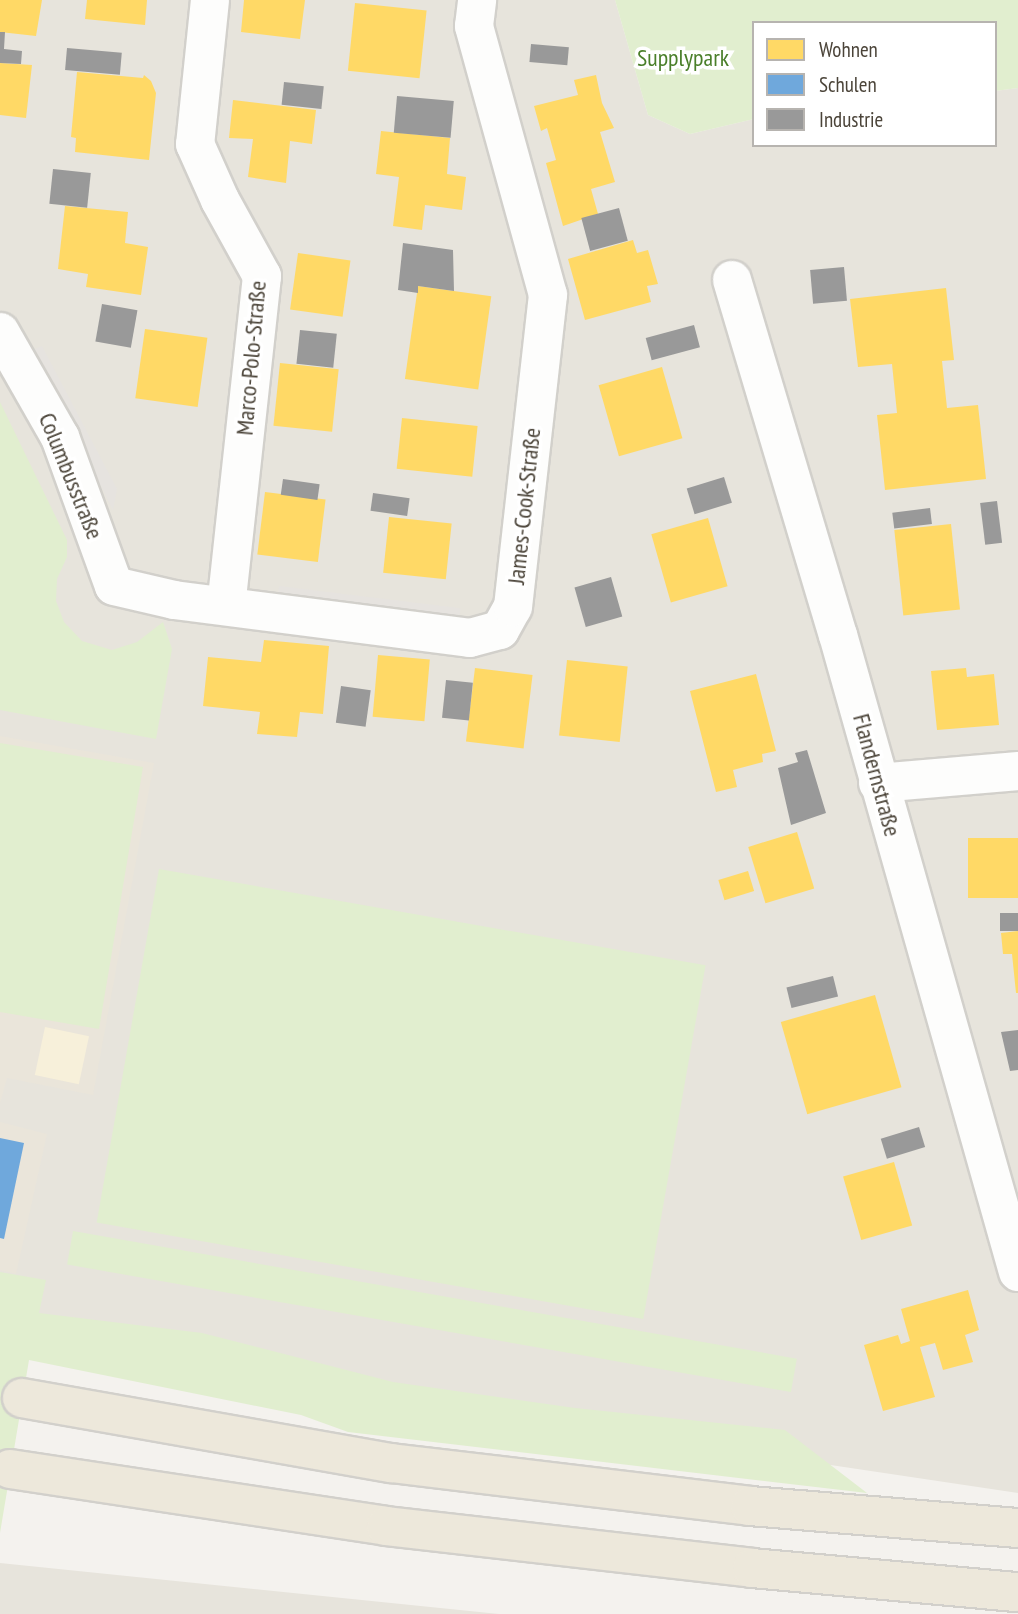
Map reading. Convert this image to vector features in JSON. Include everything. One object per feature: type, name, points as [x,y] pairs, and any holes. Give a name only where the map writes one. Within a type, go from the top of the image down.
[{"type":"highway","points":[[22,1398],[391,1463],[750,1506],[1018,1528]]},
{"type":"highway","points":[[10,1469],[386,1526],[752,1568],[1018,1592]]},
{"type":"street","name":"Marco-Polo-Straße","points":[[210,0],[195,144],[220,200],[262,276],[226,605]]},
{"type":"street","name":"James-Cook-Straße","points":[[114,586],[174,600],[470,638],[500,630],[513,607],[548,295],[474,26],[477,0]]},
{"type":"street","name":"Flandernstraße","points":[[733,280],[838,635],[1018,1272]]},
{"type":"street","name":"Columbusstraße","points":[[0,332],[60,437],[114,586]]},
{"type":"street","points":[[878,783],[1018,771]]},
{"type":"shaded area","points":[[0,0],[615,0],[648,115],[690,134],[752,119],[752,147],[997,147],[997,91],[1018,88],[1018,1493],[37,1346],[0,1336]]},
{"type":"shaded area","points":[[42,346],[117,489],[113,510],[32,350]]},
{"type":"shaded area","points":[[279,586],[461,608],[459,624],[277,602]]},
{"type":"shaded area","points":[[0,736],[154,763],[93,1095],[7,1078],[0,1103]]},
{"type":"shaded area","points":[[0,1122],[47,1134],[16,1274],[0,1270]]},
{"type":"shaded area","points":[[0,1563],[499,1614],[0,1614]]},
{"type":"green space","name":"Supplypark","points":[[615,0],[1018,0],[1018,88],[997,91],[997,21],[752,21],[752,119],[690,134],[648,115]]},
{"type":"green space","points":[[0,402],[67,540],[67,557],[57,579],[56,601],[64,622],[82,641],[112,650],[137,642],[163,622],[172,649],[156,739],[0,710]]},
{"type":"green space","points":[[0,743],[143,767],[99,1029],[0,1012]]},
{"type":"green space","points":[[159,869],[706,965],[643,1319],[97,1223]]},
{"type":"green space","points":[[73,1231],[797,1359],[791,1392],[67,1264]]},
{"type":"green space","points":[[0,1272],[46,1280],[39,1313],[202,1333],[393,1382],[575,1408],[785,1430],[867,1493],[348,1432],[301,1415],[29,1360],[0,1533]]},
{"type":"sand","points":[[45,1027],[89,1036],[79,1084],[35,1075]]},
{"type":"building: Wohnen","points":[[0,0],[42,0],[36,36],[0,32]]},
{"type":"building: Wohnen","points":[[87,0],[147,0],[145,25],[85,19]]},
{"type":"building: Wohnen","points":[[244,0],[305,0],[300,39],[241,32]]},
{"type":"building: Wohnen","points":[[355,3],[427,11],[419,78],[348,71]]},
{"type":"building: Wohnen","points":[[0,63],[32,65],[26,118],[0,115]]},
{"type":"building: Wohnen","points":[[77,72],[143,78],[144,75],[151,81],[156,93],[149,160],[75,152],[76,138],[71,137]]},
{"type":"building: Wohnen","points":[[596,75],[602,103],[614,128],[600,132],[615,182],[591,189],[598,214],[563,226],[546,163],[556,160],[547,128],[541,131],[534,106],[578,95],[574,80]]},
{"type":"building: Wohnen","points":[[233,100],[316,110],[312,144],[290,141],[286,183],[248,177],[253,139],[229,138]]},
{"type":"building: Wohnen","points":[[381,131],[450,138],[447,174],[466,177],[462,210],[425,205],[422,230],[393,226],[399,177],[376,174]]},
{"type":"building: Wohnen","points":[[65,206],[128,212],[125,243],[148,247],[141,295],[86,287],[88,274],[58,269]]},
{"type":"building: Wohnen","points":[[633,240],[637,253],[648,250],[658,284],[647,286],[651,302],[585,320],[568,259]]},
{"type":"building: Wohnen","points":[[298,253],[350,260],[343,317],[290,309]]},
{"type":"building: Wohnen","points":[[418,286],[491,296],[478,389],[405,379]]},
{"type":"building: Wohnen","points":[[946,288],[954,360],[942,361],[947,408],[978,405],[986,479],[885,490],[877,415],[897,413],[892,364],[858,367],[850,299]]},
{"type":"building: Wohnen","points":[[145,329],[207,338],[198,407],[135,398]]},
{"type":"building: Wohnen","points":[[280,363],[339,369],[332,432],[273,426]]},
{"type":"building: Wohnen","points":[[662,367],[682,438],[619,456],[599,385]]},
{"type":"building: Wohnen","points":[[402,418],[478,426],[472,477],[397,469]]},
{"type":"building: Wohnen","points":[[265,492],[326,499],[318,562],[257,555]]},
{"type":"building: Wohnen","points":[[389,517],[452,524],[446,579],[383,573]]},
{"type":"building: Wohnen","points":[[708,518],[728,586],[671,603],[651,534]]},
{"type":"building: Wohnen","points":[[951,524],[960,610],[903,615],[894,530]]},
{"type":"building: Wohnen","points":[[264,640],[329,646],[323,714],[300,712],[297,737],[257,734],[260,712],[203,706],[208,657],[261,662]]},
{"type":"building: Wohnen","points":[[378,655],[430,660],[424,721],[373,717]]},
{"type":"building: Wohnen","points":[[567,660],[628,666],[620,742],[559,736]]},
{"type":"building: Wohnen","points":[[475,668],[533,675],[524,749],[466,741]]},
{"type":"building: Wohnen","points":[[966,668],[967,677],[994,674],[999,725],[937,730],[931,671]]},
{"type":"building: Wohnen","points":[[756,674],[776,751],[762,754],[763,762],[733,770],[737,787],[716,792],[690,691]]},
{"type":"building: Wohnen","points":[[797,832],[814,888],[765,903],[748,847]]},
{"type":"building: Wohnen","points":[[968,838],[1018,838],[1018,898],[968,898]]},
{"type":"building: Wohnen","points":[[748,871],[754,891],[724,900],[718,880]]},
{"type":"building: Wohnen","points":[[1018,931],[1016,993],[1012,954],[1003,954],[1001,933]]},
{"type":"building: Wohnen","points":[[875,995],[901,1087],[807,1114],[781,1022]]},
{"type":"building: Wohnen","points":[[894,1162],[912,1225],[861,1240],[843,1177]]},
{"type":"building: Wohnen","points":[[968,1290],[979,1330],[965,1335],[973,1362],[943,1370],[935,1343],[920,1347],[935,1397],[883,1411],[864,1345],[898,1335],[901,1344],[910,1341],[901,1309]]},
{"type":"building: Schulen","points":[[0,1138],[24,1143],[4,1239],[0,1238]]},
{"type":"building: Industrie","points":[[0,32],[5,32],[4,49],[22,51],[21,64],[0,63]]},
{"type":"building: Industrie","points":[[531,44],[569,47],[567,65],[529,62]]},
{"type":"building: Industrie","points":[[67,48],[122,53],[120,75],[65,70]]},
{"type":"building: Industrie","points":[[284,82],[324,86],[321,109],[282,105]]},
{"type":"building: Industrie","points":[[397,96],[454,101],[451,138],[394,133]]},
{"type":"building: Industrie","points":[[53,169],[91,173],[87,208],[49,204]]},
{"type":"building: Industrie","points":[[619,208],[628,241],[590,251],[581,218]]},
{"type":"building: Industrie","points":[[403,243],[453,250],[454,291],[418,286],[418,293],[398,290]]},
{"type":"building: Industrie","points":[[844,267],[847,301],[813,304],[810,270]]},
{"type":"building: Industrie","points":[[102,304],[137,310],[131,348],[95,341]]},
{"type":"building: Industrie","points":[[694,325],[700,347],[652,360],[646,338]]},
{"type":"building: Industrie","points":[[300,330],[337,334],[333,368],[296,364]]},
{"type":"building: Industrie","points":[[724,477],[732,503],[695,514],[687,488]]},
{"type":"building: Industrie","points":[[283,479],[320,484],[317,500],[281,495]]},
{"type":"building: Industrie","points":[[373,493],[410,498],[407,516],[370,511]]},
{"type":"building: Industrie","points":[[997,501],[1002,543],[985,545],[980,503]]},
{"type":"building: Industrie","points":[[930,508],[932,524],[894,529],[892,513]]},
{"type":"building: Industrie","points":[[611,577],[622,616],[586,627],[574,587]]},
{"type":"building: Industrie","points":[[446,680],[473,683],[469,721],[442,718]]},
{"type":"building: Industrie","points":[[341,686],[371,690],[366,727],[336,723]]},
{"type":"building: Industrie","points":[[807,750],[826,813],[791,825],[778,768],[798,762],[795,753]]},
{"type":"building: Industrie","points":[[1000,913],[1018,913],[1018,931],[1000,931]]},
{"type":"building: Industrie","points":[[833,976],[838,996],[792,1008],[786,988]]},
{"type":"building: Industrie","points":[[1018,1030],[1018,1070],[1010,1071],[1001,1032]]},
{"type":"building: Industrie","points":[[919,1127],[925,1147],[887,1159],[881,1139]]}]
